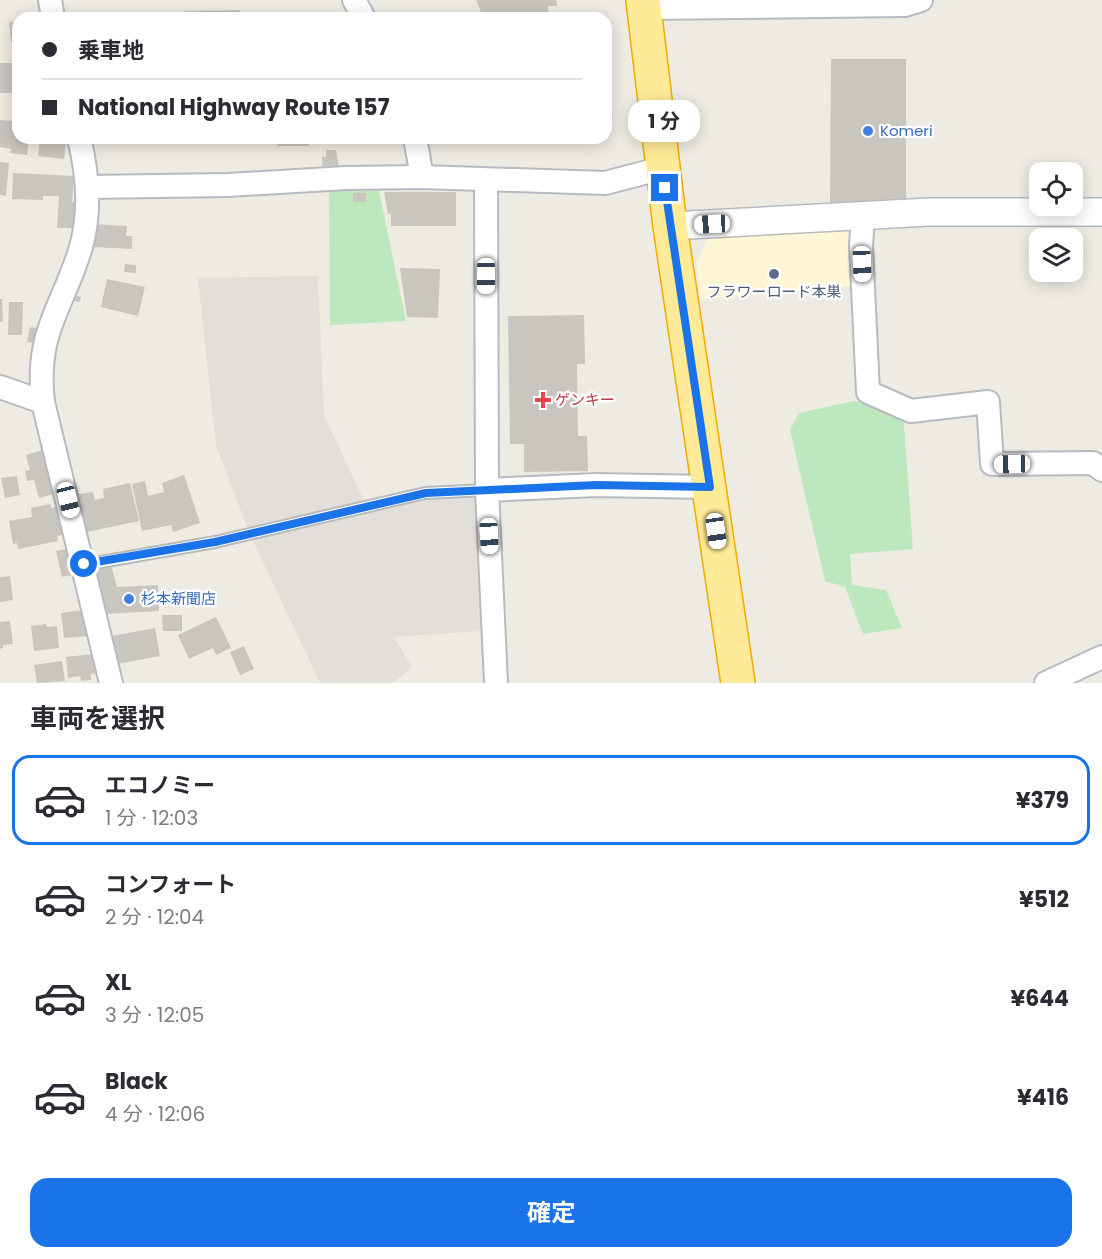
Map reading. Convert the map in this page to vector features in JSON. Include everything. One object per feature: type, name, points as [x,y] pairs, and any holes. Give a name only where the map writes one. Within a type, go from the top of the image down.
[{"type":"highway","points":[[644,4],[670,226],[738,683]]},
{"type":"street","points":[[644,4],[904,5],[921,0]]},
{"type":"street","points":[[81,144],[88,187],[81,245],[44,342],[40,381],[43,402],[111,683]]},
{"type":"street","points":[[416,144],[422,177]]},
{"type":"street","points":[[88,187],[228,186],[346,178],[422,177],[486,181],[604,183],[663,168]]},
{"type":"street","points":[[486,181],[487,490],[496,683]]},
{"type":"street","points":[[670,226],[929,212],[1102,212]]},
{"type":"street","points":[[863,215],[862,283],[868,392],[911,411],[988,402],[992,464],[1093,463],[1102,470]]},
{"type":"street","points":[[0,387],[43,402]]},
{"type":"street","points":[[487,490],[596,485],[710,487]]},
{"type":"street","points":[[1046,683],[1102,657]]},
{"type":"lane","points":[[84,564],[215,542],[426,493],[487,490]]},
{"type":"shaded area","name":"フラワーロード本巣","points":[[850,231],[851,286],[701,299],[697,262],[709,236]]},
{"type":"shaded area","points":[[318,276],[324,415],[365,503],[480,488],[481,631],[394,637],[412,667],[393,683],[320,683],[251,537],[216,446],[198,278]]},
{"type":"green space","points":[[329,191],[379,191],[406,321],[330,325]]},
{"type":"green space","points":[[854,401],[903,412],[913,549],[850,554],[852,585],[886,590],[902,628],[863,634],[845,587],[825,581],[790,430],[799,413]]},
{"type":"building","points":[[476,0],[556,0],[557,6],[548,6],[549,12],[481,12]]},
{"type":"building","points":[[240,10],[240,12],[184,12]]},
{"type":"building","points":[[9,22],[12,22],[11,42]]},
{"type":"building","name":"Komeri","points":[[831,59],[906,59],[906,203],[830,203]]},
{"type":"building","points":[[0,63],[12,63],[12,93],[0,93]]},
{"type":"building","points":[[0,120],[12,121],[12,144],[28,144],[27,155],[10,153],[11,149],[0,147]]},
{"type":"building","points":[[39,144],[66,144],[64,159],[38,156]]},
{"type":"building","points":[[277,144],[309,144],[309,146],[277,146]]},
{"type":"building","points":[[326,150],[336,150],[339,166],[322,166],[322,157],[326,157]]},
{"type":"building","points":[[0,162],[9,163],[6,196],[0,195]]},
{"type":"building","points":[[13,173],[74,176],[72,202],[77,202],[75,228],[57,228],[59,196],[43,196],[43,200],[12,199]]},
{"type":"building","points":[[384,192],[456,192],[456,226],[391,226],[391,214],[388,214]]},
{"type":"building","points":[[353,193],[366,193],[366,202],[353,202]]},
{"type":"building","points":[[93,224],[127,226],[126,236],[132,236],[132,249],[92,247]]},
{"type":"building","points":[[125,264],[136,265],[136,273],[124,272]]},
{"type":"building","points":[[400,268],[440,269],[438,318],[407,317]]},
{"type":"building","points":[[107,279],[145,287],[138,316],[101,307]]},
{"type":"building","points":[[70,294],[81,297],[80,302],[69,300]]},
{"type":"building","points":[[0,299],[2,299],[3,321],[0,322]]},
{"type":"building","points":[[9,302],[23,302],[22,335],[8,335]]},
{"type":"building","name":"ゲンキー","points":[[584,315],[585,364],[577,364],[578,436],[587,436],[588,471],[524,472],[524,444],[510,444],[508,316]]},
{"type":"building","points":[[30,327],[36,328],[33,343],[27,342]]},
{"type":"building","points":[[47,449],[58,493],[39,498],[34,480],[27,481],[25,471],[30,470],[26,455]]},
{"type":"building","points":[[184,475],[200,523],[173,532],[171,525],[142,531],[132,484],[145,481],[148,496],[164,492],[162,483]]},
{"type":"building","points":[[17,476],[20,495],[5,498],[1,478]]},
{"type":"building","points":[[130,483],[139,521],[87,532],[79,494],[93,492],[95,500],[104,498],[103,489]]},
{"type":"building","points":[[50,504],[51,508],[60,506],[66,534],[57,536],[58,541],[18,549],[17,543],[13,544],[9,521],[32,517],[31,508]]},
{"type":"building","points":[[70,548],[77,574],[62,577],[56,551]]},
{"type":"building","name":"杉本新聞店","points":[[111,565],[117,587],[158,585],[159,611],[104,614],[92,571]]},
{"type":"building","points":[[10,576],[13,600],[0,602],[0,577]]},
{"type":"building","points":[[84,610],[88,636],[64,638],[61,613]]},
{"type":"building","points":[[162,615],[182,615],[182,631],[163,631]]},
{"type":"building","points":[[216,617],[231,648],[216,655],[213,648],[189,659],[178,635]]},
{"type":"building","points":[[10,621],[13,644],[3,645],[0,649],[0,622]]},
{"type":"building","points":[[46,624],[47,627],[57,626],[59,648],[34,651],[31,626]]},
{"type":"building","points":[[155,628],[160,656],[117,664],[112,636]]},
{"type":"building","points":[[244,646],[254,669],[240,675],[230,652]]},
{"type":"building","points":[[94,654],[96,673],[91,674],[91,680],[81,681],[80,676],[68,678],[66,657]]},
{"type":"building","points":[[62,661],[65,681],[37,683],[34,665]]},
{"type":"place","name":"Komeri","points":[[868,131]]},
{"type":"place","name":"フラワーロード本巣","points":[[774,274]]},
{"type":"place","name":"ゲンキー","points":[[543,400]]},
{"type":"place","name":"杉本新聞店","points":[[129,599]]},
{"type":"route","points":[[84,564],[215,542],[426,493],[596,485],[710,487],[665,188]]}]
